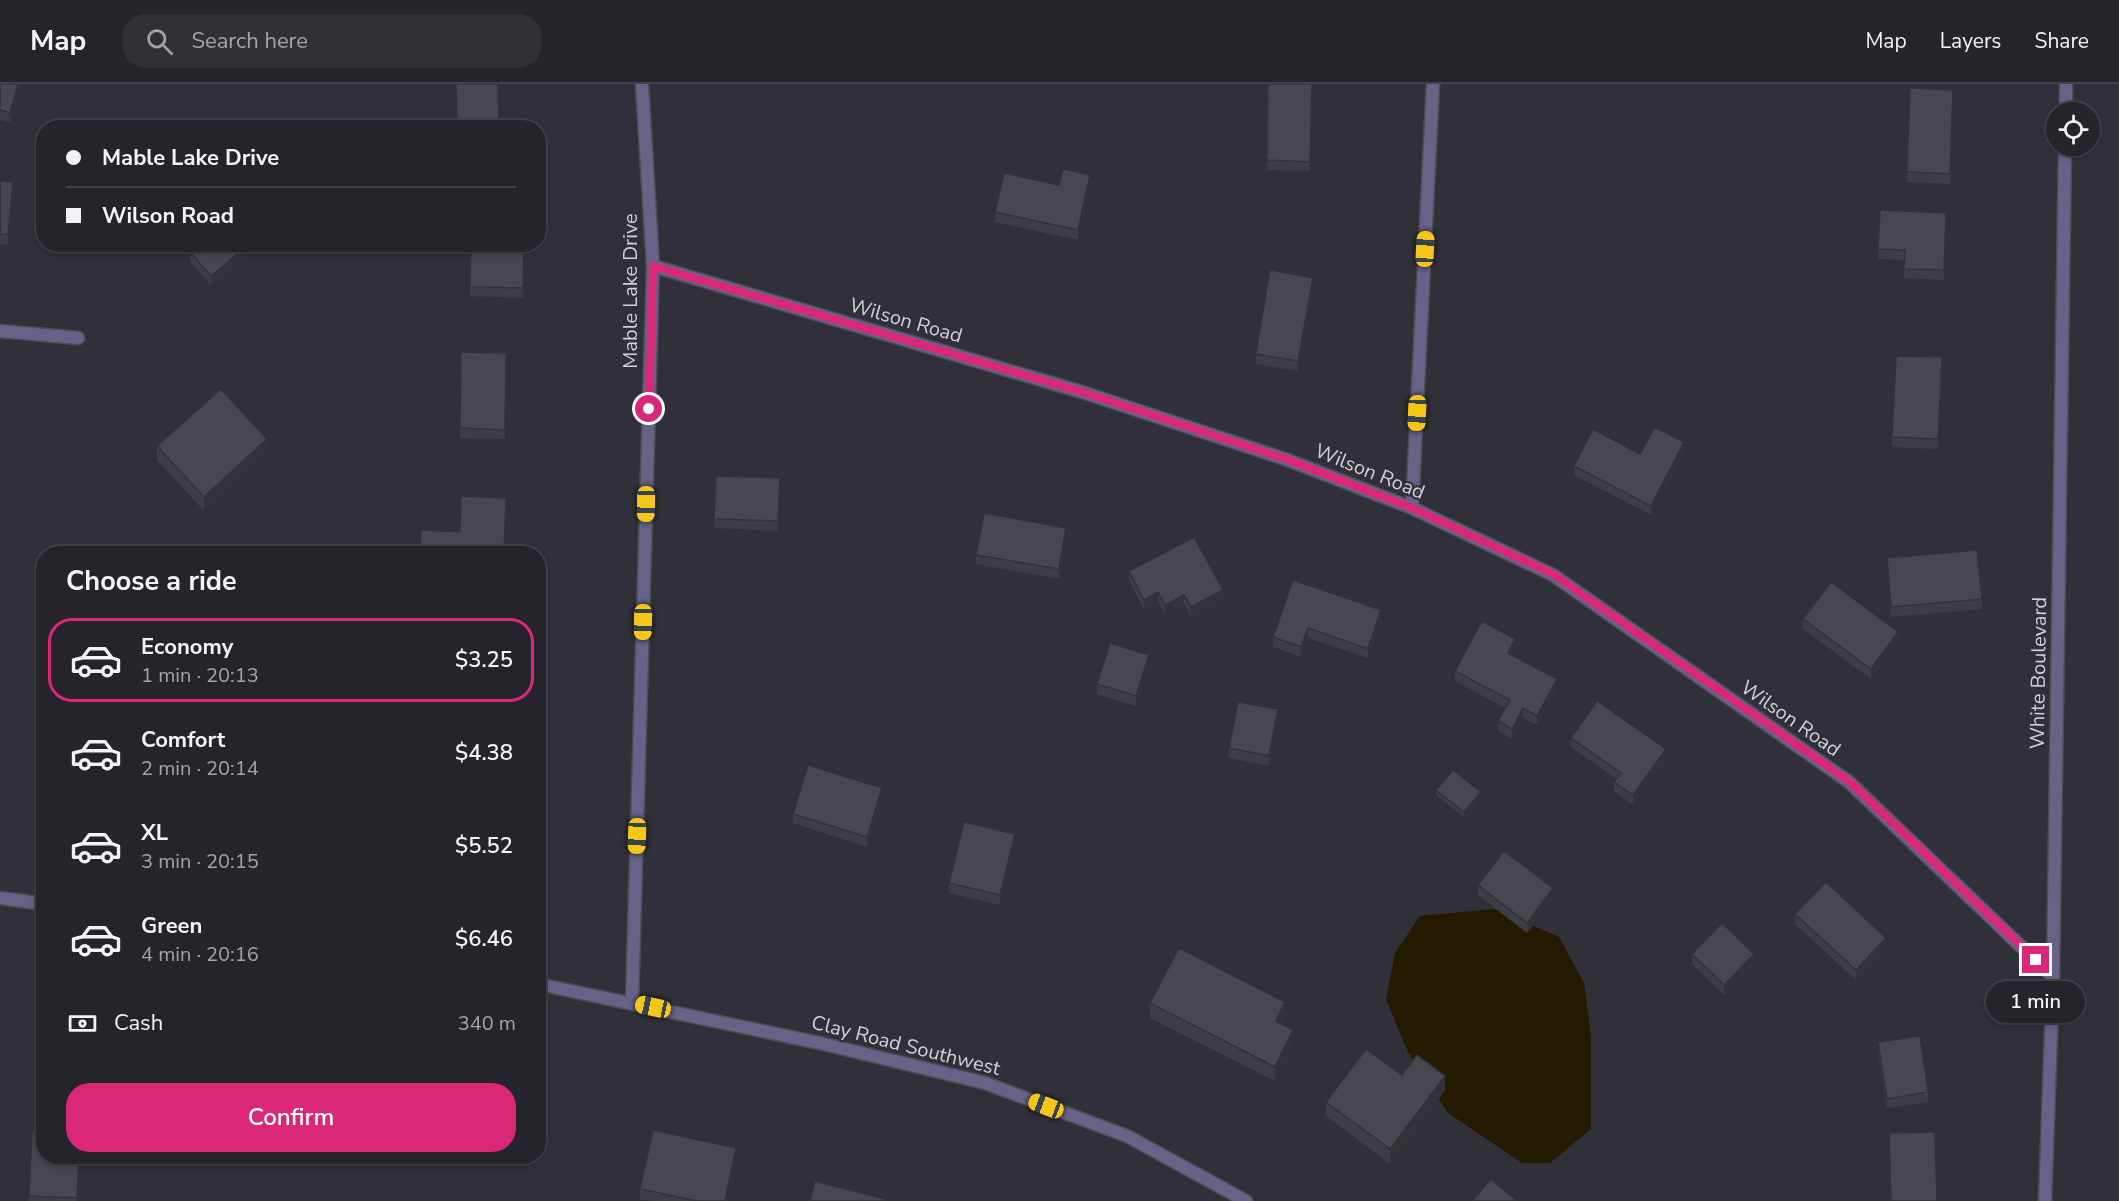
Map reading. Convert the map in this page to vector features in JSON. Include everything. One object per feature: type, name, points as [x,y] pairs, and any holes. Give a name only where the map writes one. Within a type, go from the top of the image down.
[{"type":"street","name":"Mable Lake Drive","points":[[632,1003],[653,266],[642,84]]},
{"type":"street","points":[[1412,508],[1433,84]]},
{"type":"street","points":[[2066,84],[2066,102]]},
{"type":"street","name":"White Boulevard","points":[[2045,1201],[2054,977],[2065,156]]},
{"type":"street","name":"Wilson Road","points":[[653,266],[1082,392],[1286,459],[1412,508],[1553,574],[1850,782],[2054,977]]},
{"type":"street","points":[[0,331],[78,338]]},
{"type":"street","points":[[0,898],[36,903]]},
{"type":"street","name":"Clay Road Southwest","points":[[546,986],[824,1044],[985,1083],[1127,1136],[1246,1201]]},
{"type":"shaded area","points":[[1494,909],[1559,937],[1584,983],[1591,1036],[1591,1129],[1550,1163],[1522,1163],[1448,1113],[1408,1052],[1386,999],[1395,953],[1420,916]]},
{"type":"building","points":[[0,84],[18,84],[10,113],[0,110]]},
{"type":"building","points":[[456,84],[498,84],[499,120],[457,120]]},
{"type":"building","points":[[1268,84],[1312,84],[1310,162],[1267,160]]},
{"type":"building","points":[[1910,88],[1953,90],[1950,174],[1907,172]]},
{"type":"building","points":[[1063,169],[1090,175],[1078,230],[995,212],[1004,173],[1059,185]]},
{"type":"building","points":[[0,181],[13,182],[8,235],[0,234]]},
{"type":"building","points":[[1880,210],[1946,213],[1944,270],[1904,269],[1905,250],[1878,249]]},
{"type":"building","points":[[190,252],[240,252],[211,276]]},
{"type":"building","points":[[471,252],[524,252],[523,288],[470,287]]},
{"type":"building","points":[[1270,270],[1313,278],[1298,361],[1256,354]]},
{"type":"building","points":[[461,352],[506,353],[505,430],[460,428]]},
{"type":"building","points":[[1896,356],[1942,357],[1938,439],[1892,437]]},
{"type":"building","points":[[221,389],[267,439],[204,497],[157,446]]},
{"type":"building","points":[[1655,427],[1684,442],[1651,506],[1574,466],[1593,429],[1640,454]]},
{"type":"building","points":[[716,476],[780,478],[778,521],[714,519]]},
{"type":"building","points":[[461,496],[506,498],[504,546],[420,546],[421,530],[460,532]]},
{"type":"building","points":[[984,513],[1066,528],[1059,569],[976,555]]},
{"type":"building","points":[[1194,537],[1223,590],[1191,607],[1184,595],[1165,605],[1158,592],[1144,600],[1129,571]]},
{"type":"building","points":[[1977,550],[1982,599],[1891,607],[1887,558]]},
{"type":"building","points":[[1293,580],[1381,610],[1368,649],[1308,628],[1301,647],[1273,637]]},
{"type":"building","points":[[1831,582],[1898,632],[1871,669],[1803,619]]},
{"type":"building","points":[[1482,621],[1515,639],[1508,653],[1557,679],[1537,716],[1523,708],[1512,729],[1498,721],[1510,700],[1455,671]]},
{"type":"building","points":[[1110,643],[1149,655],[1136,696],[1097,684]]},
{"type":"building","points":[[1597,701],[1666,749],[1633,795],[1614,782],[1621,773],[1571,738]]},
{"type":"building","points":[[1238,702],[1278,709],[1269,756],[1229,748]]},
{"type":"building","points":[[808,765],[882,788],[867,837],[793,814]]},
{"type":"building","points":[[1453,770],[1481,792],[1464,812],[1436,790]]},
{"type":"building","points":[[964,822],[1015,834],[1000,895],[949,883]]},
{"type":"building","points":[[1504,851],[1553,888],[1527,923],[1478,885]]},
{"type":"building","points":[[1826,882],[1886,938],[1856,970],[1795,914]]},
{"type":"building","points":[[1722,923],[1754,954],[1724,985],[1692,954]]},
{"type":"building","points":[[1179,948],[1285,1002],[1276,1021],[1293,1030],[1275,1067],[1150,1003]]},
{"type":"building","points":[[1920,1036],[1928,1092],[1887,1099],[1878,1042]]},
{"type":"building","points":[[1366,1049],[1402,1075],[1417,1055],[1445,1076],[1390,1149],[1326,1102]]},
{"type":"building","points":[[653,1130],[736,1148],[725,1201],[697,1201],[640,1189]]},
{"type":"building","points":[[32,1132],[36,1132],[36,1164],[79,1164],[77,1198],[29,1196]]},
{"type":"building","points":[[1935,1132],[1937,1201],[1891,1201],[1889,1133]]},
{"type":"building","points":[[1491,1179],[1517,1201],[1472,1201]]},
{"type":"building","points":[[815,1181],[885,1199],[885,1201],[810,1201]]},
{"type":"route","points":[[649,409],[653,266],[1082,392],[1286,459],[1412,508],[1553,574],[1850,782],[2036,960]]}]
